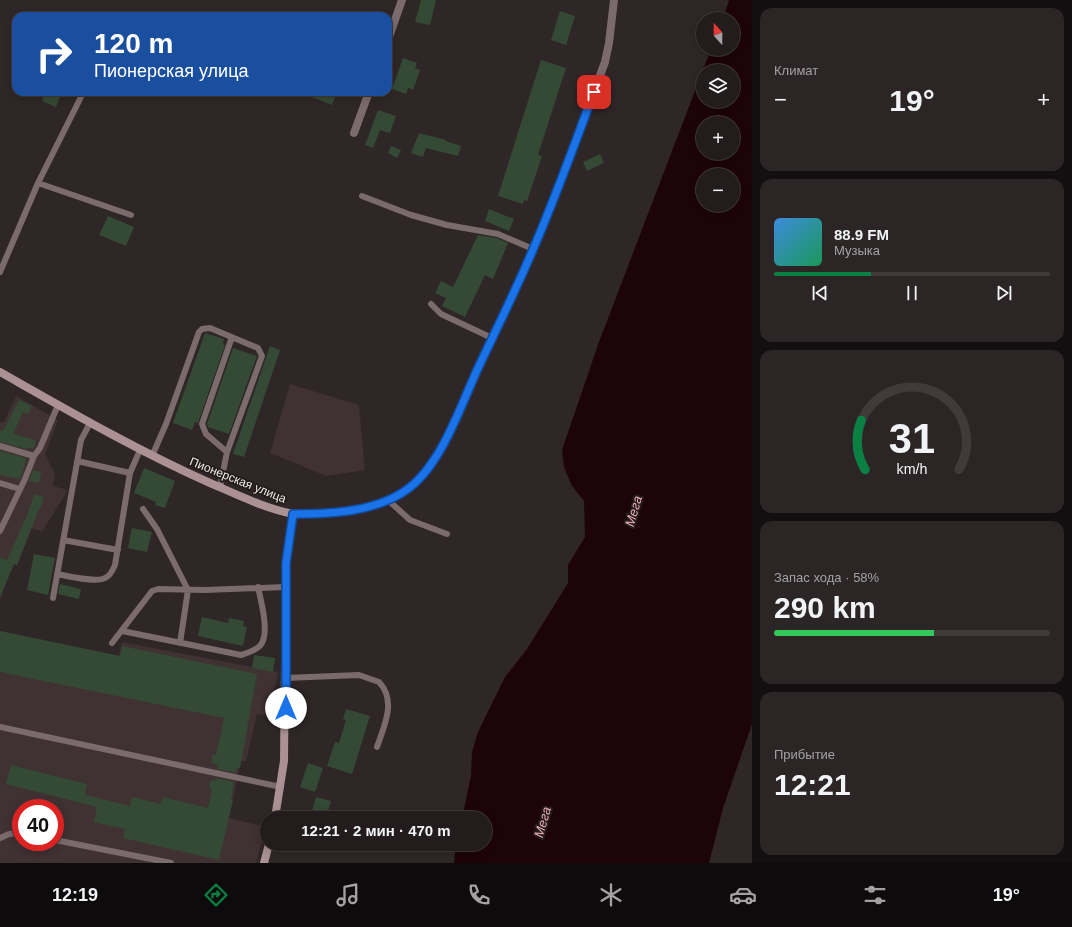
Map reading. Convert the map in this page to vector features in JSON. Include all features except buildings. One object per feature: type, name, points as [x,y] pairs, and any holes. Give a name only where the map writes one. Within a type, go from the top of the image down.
[{"type":"street","points":[[392,29],[402,0]]},
{"type":"street","name":"Пионерская улица","points":[[0,372],[140,450],[273,510],[293,514],[312,514],[358,509],[388,500],[409,488],[429,468],[446,438],[533,249],[605,62],[609,43],[614,0]]},
{"type":"street","points":[[354,133],[368,96]]},
{"type":"street","points":[[276,811],[284,761],[285,587],[286,563],[293,514]]},
{"type":"street","points":[[264,863],[267,851]]},
{"type":"lane","points":[[0,272],[38,183],[82,96]]},
{"type":"lane","points":[[38,183],[131,215]]},
{"type":"lane","points":[[362,196],[411,215],[440,223],[498,234],[533,249]]},
{"type":"lane","points":[[431,304],[441,314],[492,338]]},
{"type":"lane","points":[[152,456],[166,424],[199,332],[206,328],[258,348],[262,356],[227,452],[220,487]]},
{"type":"lane","points":[[227,452],[206,434],[202,424],[232,337]]},
{"type":"lane","points":[[0,531],[34,456],[40,448],[58,405]]},
{"type":"lane","points":[[53,598],[81,440],[90,423]]},
{"type":"lane","points":[[0,446],[34,456]]},
{"type":"lane","points":[[57,574],[98,580],[106,578],[115,565],[130,473],[140,450]]},
{"type":"lane","points":[[77,461],[130,473]]},
{"type":"lane","points":[[0,483],[20,489]]},
{"type":"lane","points":[[388,500],[410,520],[447,534]]},
{"type":"lane","points":[[143,509],[157,529],[188,590],[180,643]]},
{"type":"lane","points":[[63,540],[118,550]]},
{"type":"lane","points":[[122,631],[241,655],[260,646],[264,637],[264,616],[258,587]]},
{"type":"lane","points":[[112,643],[152,591],[158,589],[188,590],[285,587]]},
{"type":"lane","points":[[285,678],[359,675],[379,682],[384,691],[389,709],[377,747]]},
{"type":"lane","points":[[0,727],[281,787]]},
{"type":"lane","points":[[0,838],[12,834]]},
{"type":"lane","points":[[64,842],[171,863]]},
{"type":"shaded area","points":[[290,384],[359,405],[365,470],[326,476],[270,453]]},
{"type":"shaded area","points":[[16,396],[58,420],[45,454],[55,474],[53,486],[68,490],[42,532],[32,528],[17,565],[13,564],[0,600],[0,422],[4,422]]},
{"type":"shaded area","points":[[0,631],[119,656],[122,642],[278,672],[271,708],[266,716],[257,714],[246,761],[241,761],[229,818],[260,826],[260,849],[256,863],[0,863]]},
{"type":"water","name":"Мега","points":[[729,0],[752,0],[752,724],[723,808],[709,863],[454,863],[455,851],[492,851],[492,811],[464,811],[471,776],[472,752],[478,732],[505,677],[527,649],[568,583],[568,565],[585,537],[584,501],[572,486],[564,467],[562,450],[599,342],[696,88],[696,108],[740,108],[740,64],[705,64],[708,56],[740,56],[740,12],[725,12]]},
{"type":"route","points":[[286,708],[285,587],[288,538],[293,514],[335,512],[374,505],[399,495],[418,481],[429,468],[446,438],[533,249],[556,194],[594,92]]}]
